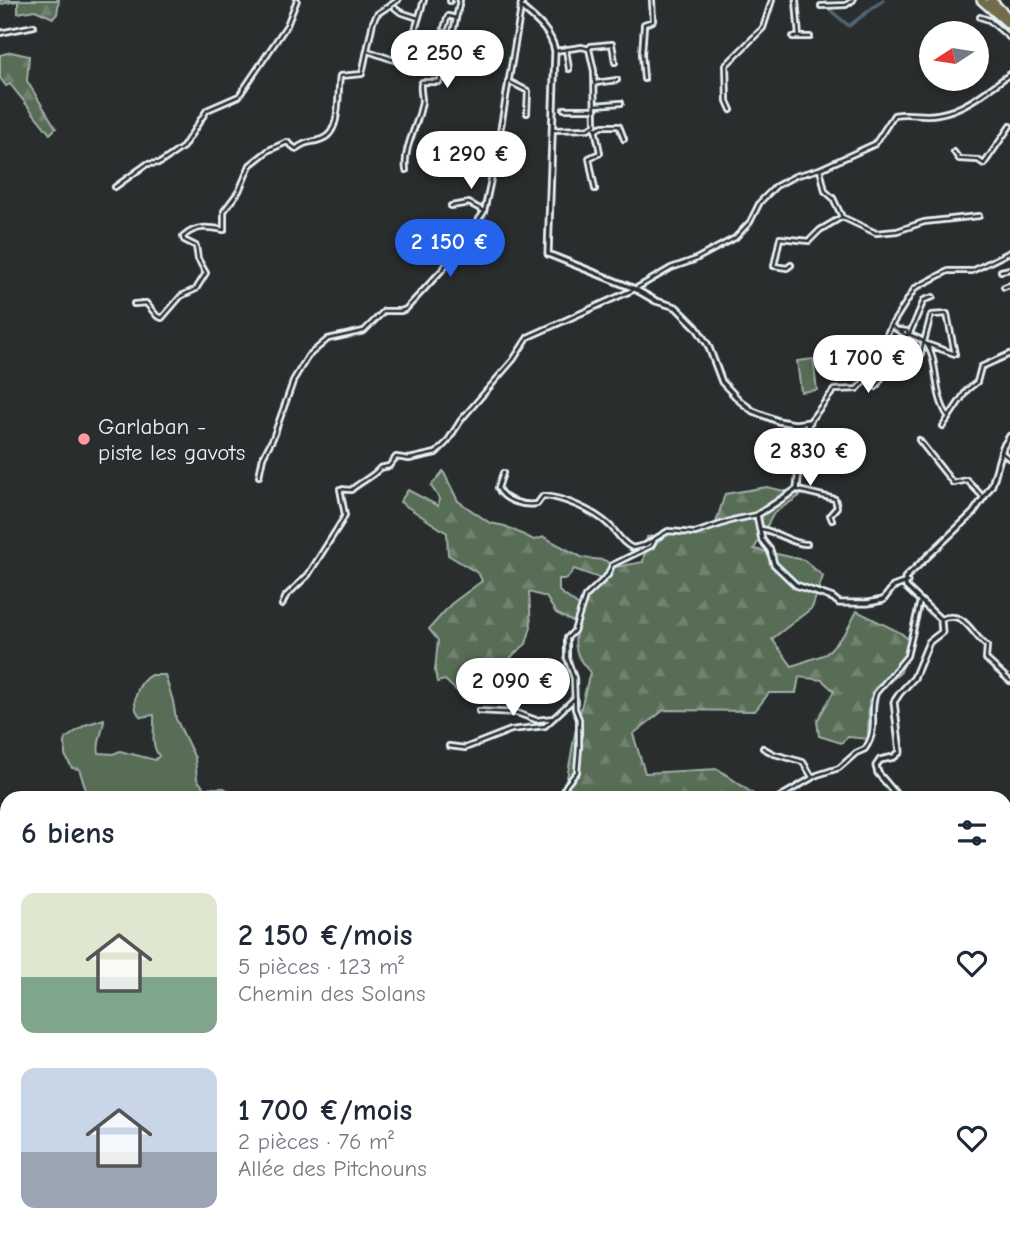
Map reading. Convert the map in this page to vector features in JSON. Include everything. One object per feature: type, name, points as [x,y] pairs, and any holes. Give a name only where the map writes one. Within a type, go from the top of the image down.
[{"type":"highway","points":[[983,0],[1010,21]]},
{"type":"highway","points":[[993,0],[1010,21]]},
{"type":"street","points":[[115,187],[147,164],[160,163],[183,147],[207,110],[239,96],[287,25],[297,0]]},
{"type":"street","points":[[134,304],[146,303],[162,318],[183,295],[196,289],[206,273],[197,257],[197,246],[183,237],[192,230],[211,227],[224,230],[224,211],[239,191],[250,165],[284,142],[296,149],[305,142],[324,139],[334,127],[340,76],[362,74],[373,22],[377,14],[398,0]]},
{"type":"street","points":[[418,47],[413,37],[424,0]]},
{"type":"street","points":[[406,170],[408,144],[422,98],[421,84],[439,82],[446,66],[460,0]]},
{"type":"street","points":[[259,476],[263,457],[273,438],[294,379],[308,356],[328,339],[364,331],[384,311],[406,309],[443,269],[484,211],[522,0]]},
{"type":"street","points":[[644,79],[644,24],[653,21],[652,0]]},
{"type":"street","points":[[731,110],[727,101],[726,65],[763,28],[772,0]]},
{"type":"street","points":[[796,0],[799,37]]},
{"type":"street","points":[[821,6],[846,5],[853,0]]},
{"type":"street","points":[[521,7],[547,31],[555,51],[547,214],[548,254],[635,289],[656,301],[676,307],[696,327],[708,345],[722,382],[753,411],[778,421],[796,424],[810,422]]},
{"type":"street","points":[[395,8],[418,18]]},
{"type":"street","points":[[444,28],[448,16],[457,18]]},
{"type":"street","points":[[980,18],[989,20],[1010,38]]},
{"type":"street","points":[[0,33],[34,26]]},
{"type":"street","points":[[793,37],[810,37]]},
{"type":"street","points":[[440,48],[443,38],[452,39]]},
{"type":"street","points":[[555,51],[612,44],[615,62]]},
{"type":"street","points":[[589,48],[595,83],[595,128],[600,153],[589,158],[595,189]]},
{"type":"street","points":[[566,49],[569,69]]},
{"type":"street","points":[[368,51],[394,60],[414,62]]},
{"type":"street","points":[[432,71],[436,63],[446,66]]},
{"type":"street","points":[[282,604],[286,596],[308,575],[342,521],[345,515],[340,489],[351,490],[377,474],[380,468],[388,466],[396,457],[409,459],[436,453],[447,442],[460,420],[513,360],[528,337],[635,289],[671,268],[694,260],[735,238],[750,222],[760,202],[776,186],[875,144],[894,115],[930,115],[950,111],[978,97],[1010,74]]},
{"type":"street","points":[[595,83],[617,80]]},
{"type":"street","points":[[508,81],[528,91],[527,113]]},
{"type":"street","points":[[564,108],[621,103]]},
{"type":"street","points":[[552,130],[619,126],[624,139]]},
{"type":"street","points":[[954,152],[959,159],[978,160],[984,164],[1010,127]]},
{"type":"street","points":[[820,169],[825,191],[833,198],[842,217],[879,234],[924,222],[979,216]]},
{"type":"street","points":[[451,206],[469,203],[484,211]]},
{"type":"street","points":[[791,265],[787,268],[774,266],[780,238],[809,241],[817,232],[842,217]]},
{"type":"street","points":[[797,489],[802,437],[810,422],[834,390],[859,387],[911,294],[920,285],[948,271],[974,270],[1010,252]]},
{"type":"street","points":[[1001,271],[1010,269]]},
{"type":"street","points":[[1004,287],[1010,285]]},
{"type":"street","points":[[876,387],[925,300],[933,297]]},
{"type":"street","points":[[892,327],[925,343],[955,354],[947,314],[931,315],[925,343],[920,357],[910,372]]},
{"type":"street","points":[[925,343],[930,353],[939,395],[948,415]]},
{"type":"street","points":[[943,426],[967,390],[976,382],[981,366],[1010,354]]},
{"type":"street","points":[[757,515],[763,544],[770,550],[774,564],[796,585],[833,598],[839,603],[873,603],[883,600],[893,587],[905,582],[913,570],[967,520],[992,485],[1001,452],[1010,436]]},
{"type":"street","points":[[919,440],[953,483],[967,480],[984,498]]},
{"type":"street","points":[[1001,452],[1010,459]]},
{"type":"street","points":[[503,473],[499,492],[525,505],[537,503],[543,496],[562,498],[608,524],[620,540],[633,548],[656,538]]},
{"type":"street","points":[[562,791],[577,772],[580,725],[575,709],[574,678],[567,658],[568,638],[577,622],[582,604],[591,590],[608,575],[612,565],[651,546],[659,534],[675,530],[695,533],[757,515],[797,489],[835,499],[837,507],[830,515],[832,520]]},
{"type":"street","points":[[760,529],[784,536],[800,545],[807,544]]},
{"type":"street","points":[[893,791],[878,773],[876,766],[880,760],[894,757],[900,752],[894,702],[915,678],[929,642],[942,632],[941,620],[912,593],[905,582]]},
{"type":"street","points":[[789,791],[812,777],[839,768],[856,753],[865,750],[874,725],[876,693],[907,656],[920,601]]},
{"type":"street","points":[[941,620],[955,616],[965,621],[977,638],[987,646],[986,659],[1010,681]]},
{"type":"street","points":[[449,746],[465,748],[510,730],[545,726],[575,698]]},
{"type":"street","points":[[480,711],[517,713],[536,720],[554,718]]},
{"type":"street","points":[[763,748],[803,762],[812,777]]},
{"type":"green space","points":[[0,0],[59,0],[57,14],[53,18],[35,10],[18,13],[18,1],[0,4]]},
{"type":"green space","points":[[11,52],[29,56],[27,81],[56,128],[50,134],[10,84],[6,86],[0,78],[0,55]]},
{"type":"green space","points":[[813,359],[817,390],[801,392],[797,361]]},
{"type":"green space","points":[[443,471],[458,501],[490,523],[505,526],[534,540],[544,537],[583,558],[604,560],[616,567],[643,562],[647,537],[714,529],[725,494],[767,487],[801,495],[774,513],[754,549],[804,560],[823,576],[812,608],[772,639],[792,666],[826,654],[846,632],[857,611],[901,633],[909,640],[901,672],[869,700],[868,739],[848,737],[841,743],[819,736],[817,721],[834,691],[822,680],[799,677],[796,693],[769,693],[755,711],[664,710],[633,734],[645,773],[718,769],[749,791],[565,791],[590,672],[576,650],[577,624],[556,613],[546,597],[529,592],[531,627],[526,644],[487,685],[473,678],[462,696],[445,680],[437,682],[435,671],[438,640],[429,629],[451,604],[482,581],[479,574],[448,555],[447,533],[400,502],[408,490],[438,506],[439,498],[431,486]],"holes":[[[574,569],[599,578],[608,576],[589,596],[583,609],[559,591],[559,579],[567,579]]]},
{"type":"green space","points":[[151,675],[165,675],[176,719],[195,758],[197,779],[204,788],[224,788],[229,791],[86,791],[79,769],[72,768],[65,755],[65,739],[85,725],[104,719],[99,753],[113,754],[120,751],[155,760],[159,756],[154,741],[154,715],[141,717],[135,701],[136,694]]},
{"type":"waterway","points":[[825,0],[829,9],[849,26],[883,0]]},
{"type":"place","name":"Garlaban - piste les gavots","points":[[84,439]]}]
